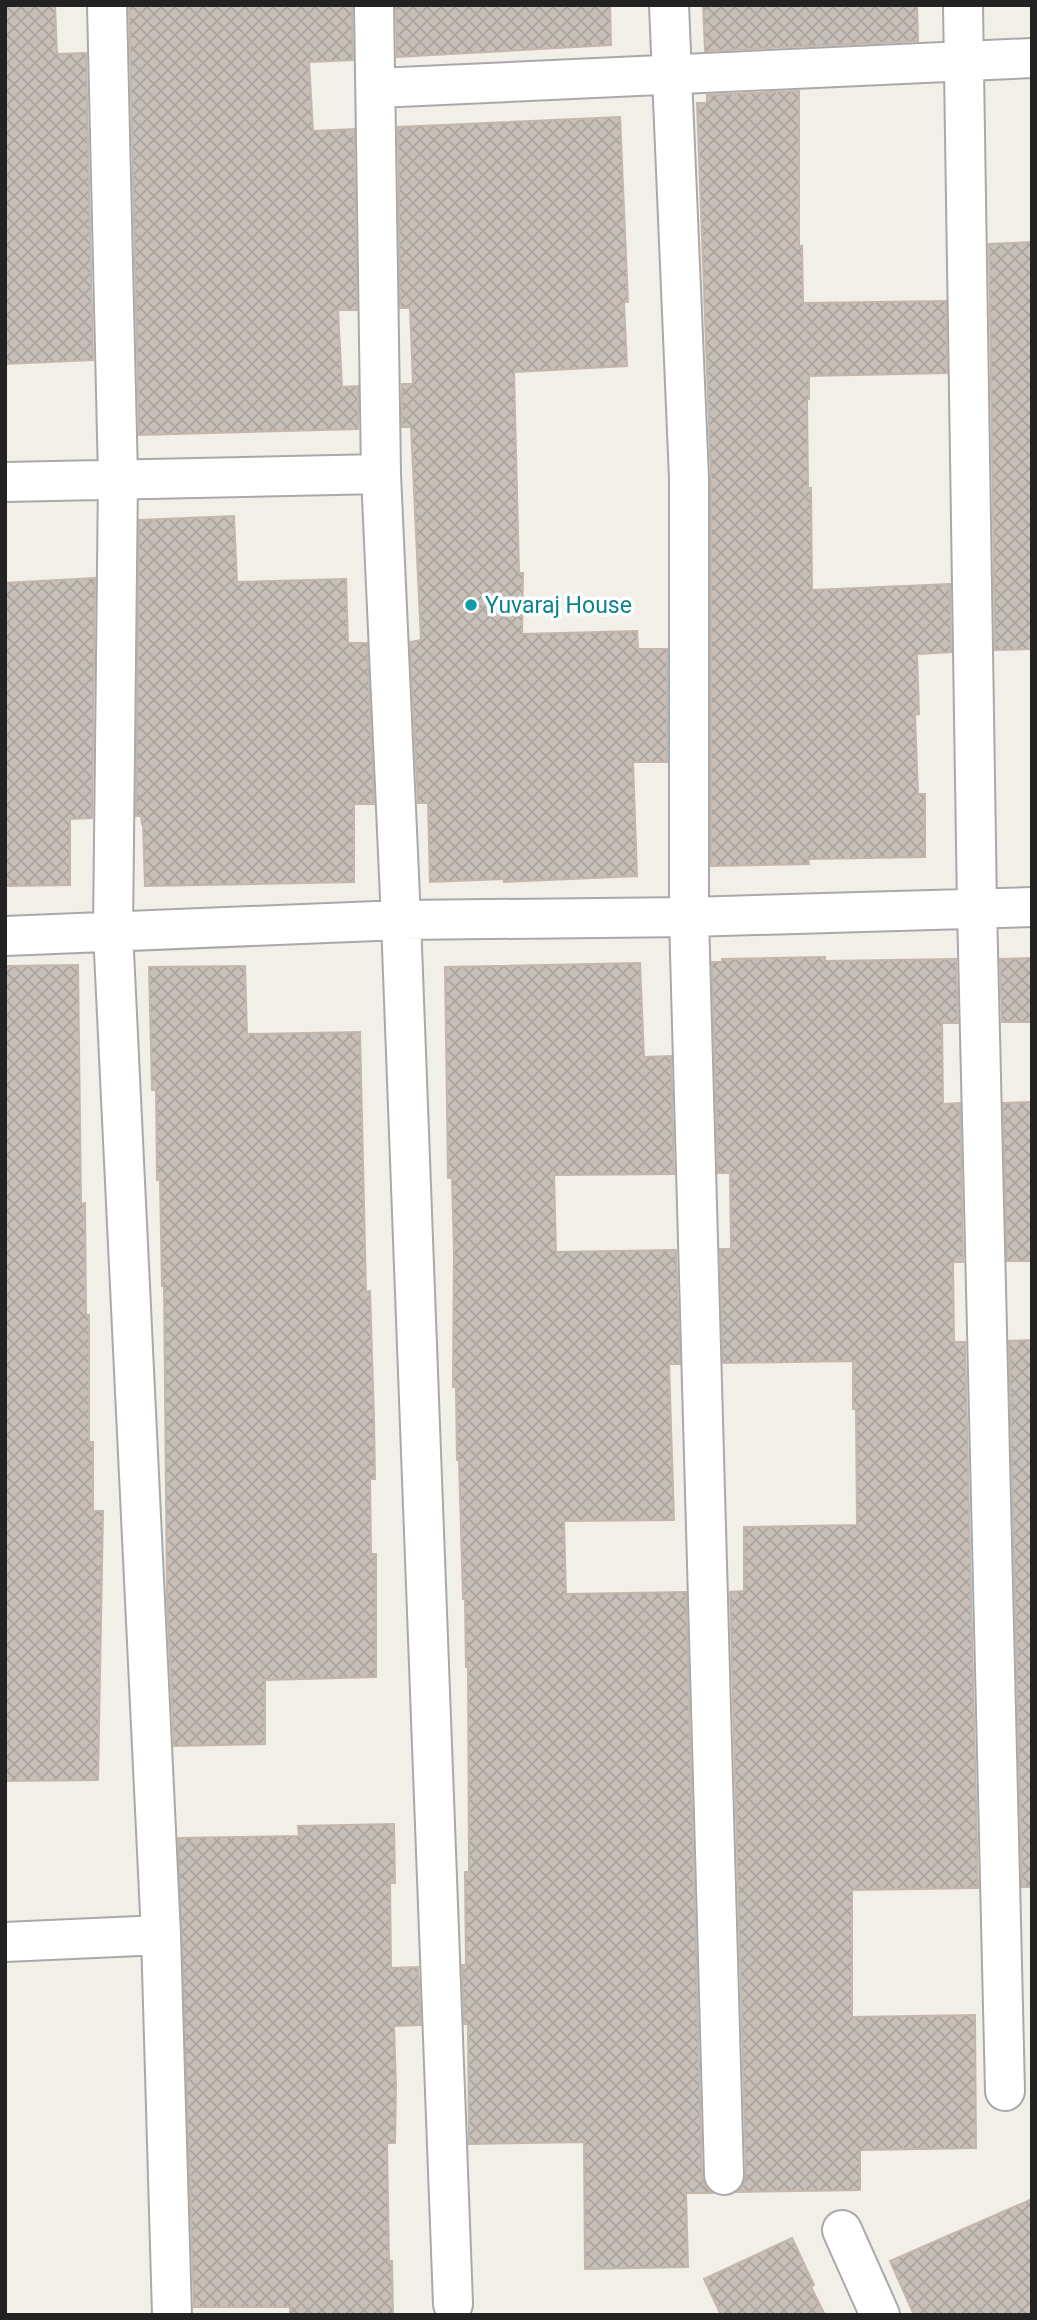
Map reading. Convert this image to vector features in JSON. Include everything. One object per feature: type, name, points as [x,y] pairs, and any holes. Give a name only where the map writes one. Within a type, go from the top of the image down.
[{"type":"street","points":[[107,5],[118,478],[113,931],[160,1935],[172,2315]]},
{"type":"street","points":[[374,5],[381,474],[401,920],[453,2304]]},
{"type":"street","points":[[669,5],[689,478],[689,917],[724,2175]]},
{"type":"street","points":[[963,5],[977,908],[1005,2091]]},
{"type":"street","points":[[377,88],[1032,58]]},
{"type":"street","points":[[5,482],[381,474]]},
{"type":"street","points":[[5,936],[401,920],[689,917],[1032,907]]},
{"type":"street","points":[[5,1942],[160,1935]]},
{"type":"street","points":[[842,2230],[880,2315]]},
{"type":"building","points":[[5,5],[55,5],[57,54],[86,53],[93,360],[5,364]]},
{"type":"building","points":[[129,5],[352,5],[353,60],[309,62],[313,131],[354,129],[357,310],[338,310],[342,387],[358,386],[358,429],[139,435]]},
{"type":"building","points":[[396,5],[610,5],[611,45],[397,57]]},
{"type":"building","points":[[703,5],[917,5],[918,41],[705,51]]},
{"type":"building","points":[[799,91],[799,246],[802,246],[803,303],[946,301],[947,373],[809,376],[808,488],[811,488],[812,590],[950,584],[951,652],[917,654],[919,714],[915,715],[918,794],[925,794],[925,857],[808,859],[809,864],[711,866],[711,477],[697,103],[707,103],[707,95]]},
{"type":"building","points":[[620,117],[628,302],[624,302],[627,366],[514,372],[519,573],[523,573],[522,634],[637,631],[638,649],[667,649],[667,762],[633,762],[637,876],[504,882],[504,879],[430,882],[428,803],[418,803],[410,642],[421,640],[411,427],[402,427],[402,384],[413,384],[410,308],[400,308],[398,127]]},
{"type":"building","points":[[1032,242],[1032,649],[995,650],[989,244]]},
{"type":"building","points":[[234,516],[237,582],[346,579],[348,643],[367,643],[374,804],[354,804],[354,882],[145,886],[143,824],[141,816],[136,816],[139,520]]},
{"type":"building","points":[[95,578],[92,818],[70,819],[70,885],[5,886],[5,583]]},
{"type":"building","points":[[825,957],[825,961],[956,959],[958,1023],[942,1023],[943,1104],[960,1103],[963,1262],[953,1262],[954,1342],[965,1342],[978,1888],[852,1890],[852,2017],[975,2015],[976,2148],[860,2150],[860,2190],[737,2192],[743,2185],[746,2174],[730,1592],[744,1591],[744,1527],[857,1525],[856,1409],[853,1409],[853,1361],[723,1363],[720,1249],[731,1249],[730,1173],[718,1173],[712,962],[722,962],[722,959]]},
{"type":"building","points":[[1032,958],[1032,1022],[1002,1022],[1000,959]]},
{"type":"building","points":[[640,963],[644,1057],[671,1056],[674,1174],[554,1175],[556,1252],[676,1250],[680,1364],[669,1364],[674,1520],[564,1521],[566,1594],[686,1592],[702,2176],[705,2186],[712,2193],[686,2193],[688,2267],[585,2269],[584,2142],[469,2144],[468,2024],[464,2024],[462,1965],[466,1965],[465,1872],[469,1872],[468,1667],[457,1460],[456,1387],[453,1387],[454,1249],[452,1178],[448,1178],[445,967]]},
{"type":"building","points":[[78,965],[81,1204],[85,1203],[86,1315],[89,1315],[89,1442],[93,1442],[93,1511],[103,1511],[98,1780],[5,1781],[5,966]]},
{"type":"building","points":[[245,966],[247,1034],[360,1032],[366,1292],[370,1291],[374,1420],[375,1479],[370,1479],[371,1554],[376,1554],[376,1677],[265,1680],[265,1744],[174,1746],[167,1599],[164,1286],[160,1180],[157,1180],[156,1090],[152,1090],[149,967]]},
{"type":"building","points":[[1032,1102],[1032,1261],[1007,1261],[1003,1103]]},
{"type":"building","points":[[1032,1340],[1032,1887],[1022,1887],[1009,1341]]},
{"type":"building","points":[[394,1824],[395,1883],[390,1883],[391,1968],[418,1967],[421,2025],[394,2026],[395,2143],[387,2143],[389,2261],[392,2261],[393,2315],[290,2315],[290,2307],[194,2307],[178,1838],[299,1836],[298,1826]]},
{"type":"building","points":[[1032,2199],[1032,2315],[914,2315],[890,2261]]},
{"type":"building","points":[[792,2238],[825,2315],[721,2315],[704,2279]]},
{"type":"place","name":"Yuvaraj House","points":[[471,605]]}]
